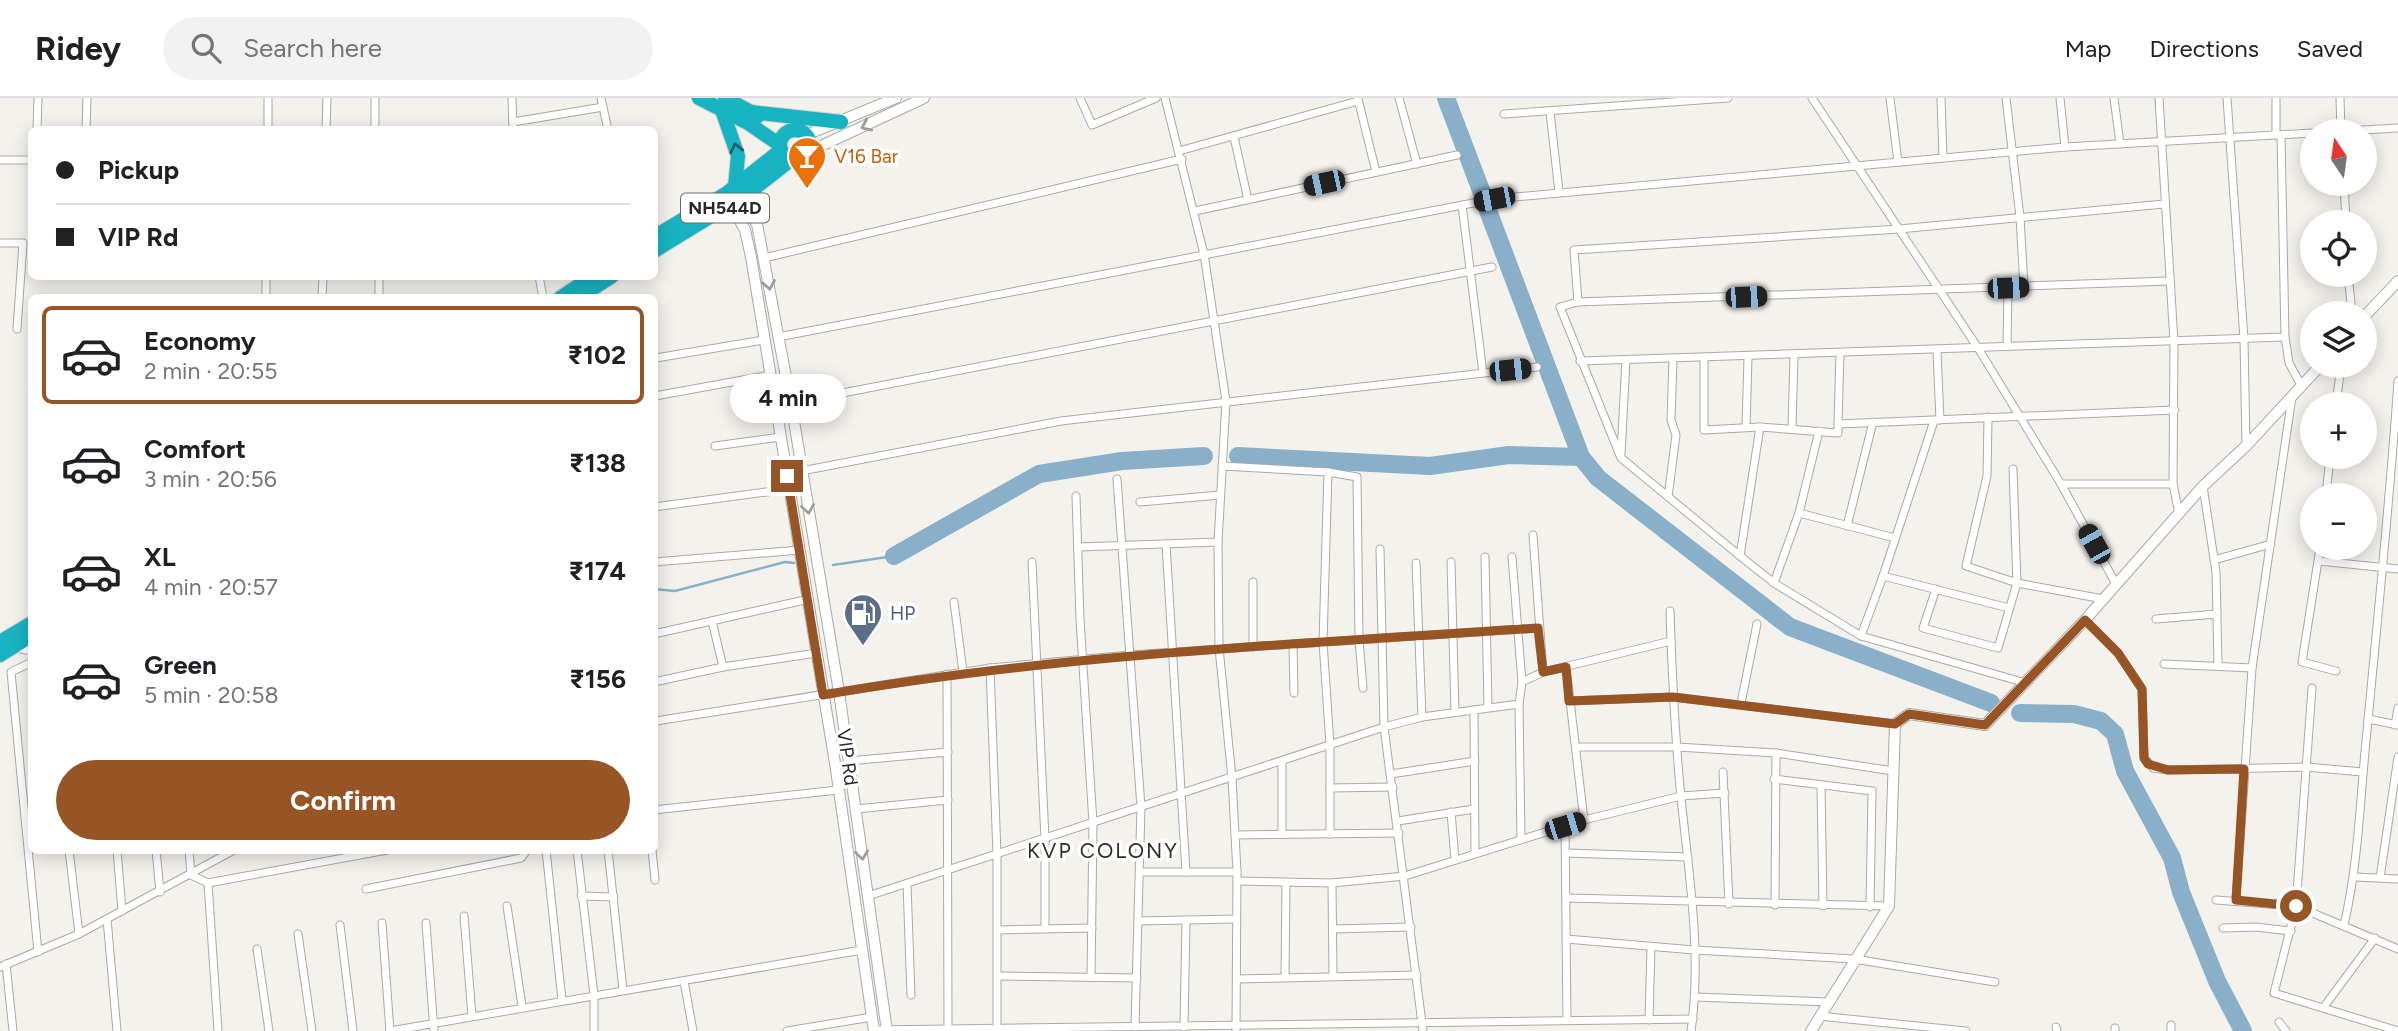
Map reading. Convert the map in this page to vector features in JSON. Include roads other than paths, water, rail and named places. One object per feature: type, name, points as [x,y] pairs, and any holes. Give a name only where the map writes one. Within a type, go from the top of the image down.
[{"type":"highway","points":[[699,98],[750,112],[789,131],[798,130],[806,135],[810,143],[808,152]]},
{"type":"highway","points":[[724,104],[784,151]]},
{"type":"highway","name":"NH544D","points":[[724,104],[738,156],[733,195]]},
{"type":"highway","points":[[750,112],[841,122]]},
{"type":"highway","name":"NH544D","points":[[784,151],[782,137],[789,131]]},
{"type":"highway","name":"NH544D","points":[[784,151],[801,158],[808,152]]},
{"type":"highway","name":"NH544D","points":[[658,243],[733,195],[784,151]]},
{"type":"highway","points":[[566,294],[587,280]]},
{"type":"highway","points":[[584,294],[606,280]]},
{"type":"highway","points":[[4,648],[28,627]]},
{"type":"highway","points":[[4,648],[28,637]]},
{"type":"street","points":[[37,126],[38,98]]},
{"type":"street","points":[[86,126],[87,98]]},
{"type":"street","points":[[268,98],[268,126]]},
{"type":"street","points":[[326,126],[327,98]]},
{"type":"street","points":[[374,98],[375,126]]},
{"type":"street","points":[[512,98],[513,126],[602,102],[607,126]]},
{"type":"street","points":[[806,135],[896,98]]},
{"type":"street","points":[[808,152],[924,98]]},
{"type":"street","points":[[1080,98],[1092,125],[1156,98]]},
{"type":"street","points":[[1165,98],[1204,254],[1226,401],[1218,542],[1219,649],[1232,778],[1237,872],[1236,1028]]},
{"type":"street","points":[[1399,98],[1418,164]]},
{"type":"street","points":[[1504,114],[1550,112],[1598,102],[1728,98]]},
{"type":"street","points":[[1812,98],[1978,348],[2061,484],[2116,584]]},
{"type":"street","points":[[1890,98],[1898,162]]},
{"type":"street","points":[[1941,98],[1943,158]]},
{"type":"street","points":[[2006,98],[2020,217],[2024,287]]},
{"type":"street","points":[[2060,98],[2065,147]]},
{"type":"street","points":[[2114,98],[2120,144]]},
{"type":"street","points":[[2159,98],[2174,342],[2173,484],[2179,514]]},
{"type":"street","points":[[2227,98],[2244,339],[2246,446]]},
{"type":"street","points":[[2236,900],[2252,668],[2297,389],[2285,337],[2276,98]]},
{"type":"street","points":[[2340,98],[2342,119]]},
{"type":"street","points":[[764,258],[1180,155],[1358,99],[1376,172]]},
{"type":"street","points":[[1550,112],[1559,192]]},
{"type":"street","points":[[2377,129],[2398,128]]},
{"type":"street","points":[[778,337],[1462,205],[1559,192],[2065,147],[2300,134]]},
{"type":"street","points":[[1234,137],[1248,200]]},
{"type":"street","points":[[1195,211],[1457,155]]},
{"type":"street","points":[[1,160],[28,160]]},
{"type":"street","name":"VIP Rd","points":[[733,195],[757,224],[791,403],[839,692],[887,1030]]},
{"type":"street","name":"VIP Rd","points":[[733,195],[746,230],[801,555],[874,1030]]},
{"type":"street","points":[[1578,302],[1574,250],[1899,229],[2164,204]]},
{"type":"street","points":[[1462,205],[1483,373]]},
{"type":"street","points":[[0,243],[23,243],[17,329]]},
{"type":"street","points":[[791,403],[1492,267]]},
{"type":"street","points":[[2026,683],[1861,636],[1774,583],[1740,556],[1621,457],[1560,307],[1578,302],[2169,281]]},
{"type":"street","points":[[2377,303],[2398,281]]},
{"type":"street","points":[[2007,346],[2008,288]]},
{"type":"street","points":[[1580,361],[1748,358],[2285,337]]},
{"type":"street","points":[[658,358],[764,340]]},
{"type":"street","points":[[1861,636],[1937,420],[1937,351]]},
{"type":"street","points":[[1704,359],[1704,430],[1760,427],[1838,433],[1840,354]]},
{"type":"street","points":[[1792,428],[1794,356]]},
{"type":"street","points":[[1746,427],[1748,358]]},
{"type":"street","points":[[1621,457],[1626,360]]},
{"type":"street","points":[[1668,497],[1676,435],[1671,420],[1673,360]]},
{"type":"street","points":[[786,474],[1061,421],[1537,367]]},
{"type":"street","points":[[658,395],[770,374]]},
{"type":"street","points":[[1569,701],[1673,697],[1741,703],[1895,724],[1909,714],[1985,725],[2085,620],[2203,486],[2246,446],[2308,378]]},
{"type":"street","points":[[2344,925],[2355,877],[2368,719],[2395,466],[2398,381]]},
{"type":"street","points":[[1838,424],[2175,410]]},
{"type":"street","points":[[1988,417],[1987,475],[1966,566],[2017,583],[2103,599]]},
{"type":"street","points":[[1847,526],[1873,422]]},
{"type":"street","points":[[1740,556],[1760,427]]},
{"type":"street","points":[[1774,583],[1799,513],[1819,431]]},
{"type":"street","points":[[715,446],[780,438]]},
{"type":"street","points":[[1222,466],[1328,472],[1357,477],[1359,640],[1363,688]]},
{"type":"street","points":[[1936,589],[1923,628],[1998,648],[2017,583],[2012,469]]},
{"type":"street","points":[[1328,472],[1323,642],[1330,745],[1329,834]]},
{"type":"street","points":[[1117,480],[1124,545],[1141,807],[1136,978],[1139,1029]]},
{"type":"street","points":[[2061,484],[2173,484]]},
{"type":"street","points":[[2203,486],[2214,561],[2218,665]]},
{"type":"street","points":[[658,506],[789,489]]},
{"type":"street","points":[[1140,502],[1220,495]]},
{"type":"street","points":[[1076,496],[1093,823],[1091,977]]},
{"type":"street","points":[[1799,513],[1895,538]]},
{"type":"street","points":[[2388,515],[2398,513]]},
{"type":"street","points":[[1533,535],[1543,672]]},
{"type":"street","points":[[1079,547],[1218,542]]},
{"type":"street","points":[[1166,544],[1184,794],[1186,872]]},
{"type":"street","points":[[2214,561],[2272,544]]},
{"type":"street","points":[[1380,549],[1384,727],[1405,876],[1422,1027]]},
{"type":"street","points":[[658,562],[801,555],[815,557]]},
{"type":"street","points":[[1485,557],[1488,708]]},
{"type":"street","points":[[1512,557],[1522,682],[1519,704],[1521,840]]},
{"type":"street","points":[[2336,671],[2302,662],[2319,561],[2398,569]]},
{"type":"street","points":[[1032,562],[1045,839],[1045,929]]},
{"type":"street","points":[[1451,562],[1455,712]]},
{"type":"street","points":[[1416,563],[1422,718]]},
{"type":"street","points":[[1883,576],[2009,608]]},
{"type":"street","points":[[1253,582],[1254,647]]},
{"type":"street","points":[[658,633],[808,599]]},
{"type":"street","points":[[954,602],[963,672]]},
{"type":"street","points":[[1670,611],[1673,697],[1695,950],[1696,997],[1691,1031]]},
{"type":"street","points":[[2156,619],[2217,614]]},
{"type":"street","points":[[2085,620],[2118,653],[2142,689],[2144,758],[2148,764],[2168,770],[2306,767],[2363,772]]},
{"type":"street","points":[[712,621],[723,667]]},
{"type":"street","points":[[1741,703],[1757,624]]},
{"type":"street","points":[[658,721],[990,668],[1130,655],[1538,628]]},
{"type":"street","points":[[1522,682],[1543,672],[1671,641]]},
{"type":"street","points":[[1293,644],[1294,693]]},
{"type":"street","points":[[4,648],[28,651]]},
{"type":"street","points":[[658,681],[723,667],[817,653]]},
{"type":"street","points":[[28,664],[11,672],[28,848]]},
{"type":"street","points":[[2164,664],[2252,668]]},
{"type":"street","points":[[1566,667],[1584,820]]},
{"type":"street","points":[[990,668],[998,854],[997,1029]]},
{"type":"street","points":[[947,674],[948,1029]]},
{"type":"street","points":[[2312,688],[2296,906],[2274,993],[2398,1031]]},
{"type":"street","points":[[868,896],[1384,727],[1455,712],[1519,704]]},
{"type":"street","points":[[2368,719],[2397,725],[2398,708]]},
{"type":"street","points":[[1474,710],[1475,854]]},
{"type":"street","points":[[1811,1031],[1889,906],[1895,724]]},
{"type":"street","points":[[1576,747],[1677,747],[1776,753],[1893,771]]},
{"type":"street","points":[[848,761],[948,752]]},
{"type":"street","points":[[1775,905],[1776,753]]},
{"type":"street","points":[[2380,878],[2398,757]]},
{"type":"street","points":[[1282,761],[1282,834]]},
{"type":"street","points":[[1391,774],[1475,761]]},
{"type":"street","points":[[1723,772],[1729,904]]},
{"type":"street","points":[[1774,779],[1872,791],[1870,907]]},
{"type":"street","points":[[1821,785],[1823,906]]},
{"type":"street","points":[[1331,789],[1393,788]]},
{"type":"street","points":[[658,810],[838,790]]},
{"type":"street","points":[[1237,881],[1332,883],[1405,876],[1584,820],[1681,796],[1725,793]]},
{"type":"street","points":[[856,809],[948,800]]},
{"type":"street","points":[[1398,821],[1474,809]]},
{"type":"street","points":[[1451,812],[1455,860]]},
{"type":"street","points":[[1565,826],[1567,1020]]},
{"type":"street","points":[[1235,835],[1399,833]]},
{"type":"street","points":[[1566,853],[1688,857]]},
{"type":"street","points":[[29,854],[38,952]]},
{"type":"street","points":[[69,854],[79,934]]},
{"type":"street","points":[[117,854],[122,911]]},
{"type":"street","points":[[156,854],[160,892]]},
{"type":"street","points":[[189,854],[191,875]]},
{"type":"street","points":[[13,1031],[3,966],[79,934],[227,854]]},
{"type":"street","points":[[191,875],[208,883],[365,854]]},
{"type":"street","points":[[366,889],[521,858],[524,854]]},
{"type":"street","points":[[546,854],[562,1000]]},
{"type":"street","points":[[577,854],[580,896],[594,995],[594,1031]]},
{"type":"street","points":[[609,854],[623,990]]},
{"type":"street","points":[[652,854],[655,880]]},
{"type":"street","points":[[1141,872],[1237,872]]},
{"type":"street","points":[[2355,877],[2398,879]]},
{"type":"street","points":[[1285,978],[1286,882]]},
{"type":"street","points":[[208,883],[218,1031]]},
{"type":"street","points":[[1332,883],[1334,976]]},
{"type":"street","points":[[907,884],[911,995]]},
{"type":"street","points":[[580,896],[614,897]]},
{"type":"street","points":[[1567,898],[1889,906]]},
{"type":"street","points":[[2216,900],[2296,906],[2398,949]]},
{"type":"street","points":[[507,906],[522,1006]]},
{"type":"street","points":[[464,916],[472,1016]]},
{"type":"street","points":[[107,919],[117,1031]]},
{"type":"street","points":[[1138,921],[1235,919]]},
{"type":"street","points":[[1184,1027],[1186,920]]},
{"type":"street","points":[[382,923],[390,1031],[434,1027],[522,1006],[862,950]]},
{"type":"street","points":[[426,923],[434,1027]]},
{"type":"street","points":[[340,925],[353,1031]]},
{"type":"street","points":[[1333,929],[1411,927]]},
{"type":"street","points":[[998,930],[1092,928]]},
{"type":"street","points":[[2223,928],[2291,930]]},
{"type":"street","points":[[298,934],[312,1031]]},
{"type":"street","points":[[1566,939],[1854,959],[1995,982]]},
{"type":"street","points":[[2323,1008],[2375,939]]},
{"type":"street","points":[[1649,1020],[1651,947]]},
{"type":"street","points":[[257,949],[269,1031]]},
{"type":"street","points":[[1237,979],[1416,975]]},
{"type":"street","points":[[998,976],[1136,978]]},
{"type":"street","points":[[684,981],[693,1031]]},
{"type":"street","points":[[1696,997],[1828,1002]]},
{"type":"street","points":[[1819,1016],[1965,1031]]},
{"type":"street","points":[[787,1031],[817,1029],[872,1017]]},
{"type":"street","points":[[874,1030],[1422,1027],[1567,1020],[1693,1019]]},
{"type":"street","points":[[1632,1031],[1633,1020]]},
{"type":"street","points":[[1874,1022],[1874,1031]]},
{"type":"street","points":[[2279,1022],[2286,1031]]},
{"type":"waterway","points":[[1446,98],[1482,193]]},
{"type":"waterway","points":[[1487,208],[1581,457],[1598,478],[1790,627],[1991,703]]},
{"type":"waterway","points":[[1238,456],[1430,466],[1509,455],[1581,457]]},
{"type":"waterway","points":[[894,556],[1039,474],[1122,461],[1204,456]]},
{"type":"waterway","points":[[833,565],[894,556]]},
{"type":"waterway","points":[[658,589],[675,591],[785,562],[794,563]]},
{"type":"waterway","points":[[2020,713],[2074,714],[2101,721],[2115,734],[2125,771],[2172,858],[2181,892],[2217,981],[2243,1031]]},
{"type":"place","name":"V16 Bar","points":[[807,190]]},
{"type":"place","name":"HP","points":[[863,647]]},
{"type":"district","name":"KVP COLONY","points":[[1103,851]]}]
